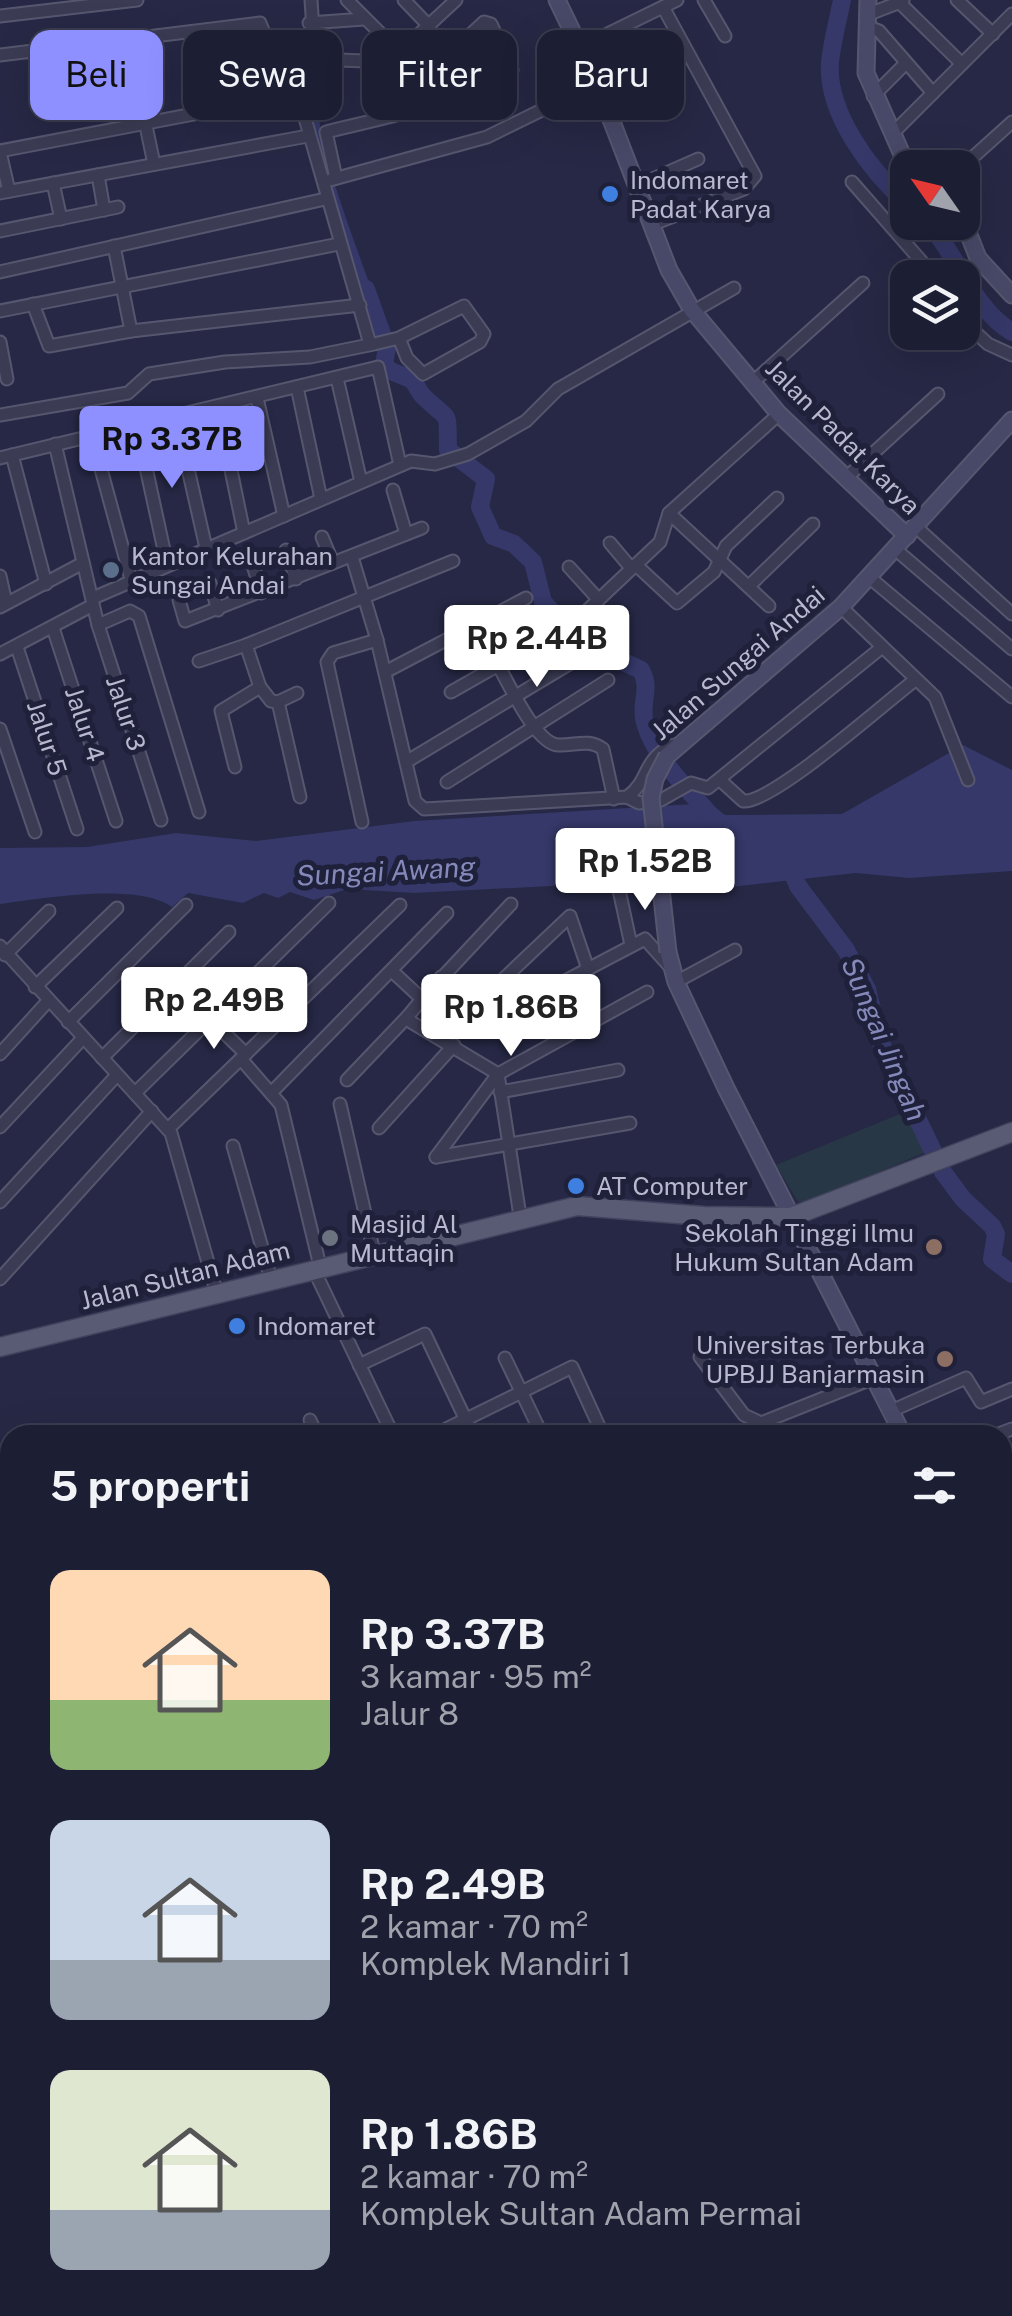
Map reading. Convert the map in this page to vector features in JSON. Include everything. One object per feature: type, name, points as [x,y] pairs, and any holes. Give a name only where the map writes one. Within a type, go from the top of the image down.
[{"type":"main road","points":[[791,1217],[1012,1132]]},
{"type":"main road","name":"Jalan Sultan Adam","points":[[0,1347],[317,1267],[375,1257],[520,1216],[594,1206],[704,1216],[791,1217]]},
{"type":"street","points":[[4,15],[16,0]]},
{"type":"street","points":[[4,15],[136,0]]},
{"type":"street","points":[[311,0],[312,52],[319,61],[362,62]]},
{"type":"street","points":[[347,0],[376,30]]},
{"type":"street","points":[[404,0],[430,26]]},
{"type":"street","points":[[426,30],[456,0]]},
{"type":"street","name":"Jalan Padat Karya","points":[[557,0],[572,30]]},
{"type":"street","points":[[616,30],[677,0]]},
{"type":"street","points":[[704,0],[725,36]]},
{"type":"street","points":[[957,0],[992,34]]},
{"type":"street","points":[[869,14],[902,1],[962,64]]},
{"type":"street","points":[[653,224],[744,189],[755,176],[663,7]]},
{"type":"street","points":[[869,14],[905,64],[933,93]]},
{"type":"street","points":[[869,14],[865,63],[873,96],[900,150]]},
{"type":"street","points":[[892,134],[1012,14]]},
{"type":"street","points":[[309,23],[364,19]]},
{"type":"street","points":[[476,30],[484,22],[494,30]]},
{"type":"street","points":[[205,30],[260,23],[263,30]]},
{"type":"street","points":[[0,56],[183,33]]},
{"type":"street","points":[[873,96],[905,64]]},
{"type":"street","points":[[329,180],[487,137],[537,112]]},
{"type":"street","points":[[183,114],[0,152],[4,192],[308,136]]},
{"type":"street","points":[[305,120],[308,136],[329,180]]},
{"type":"street","points":[[0,415],[128,393],[149,374],[310,357],[384,340],[464,306],[484,334],[480,342],[423,374],[384,340],[360,306],[325,199],[329,180],[326,132],[372,120]]},
{"type":"street","name":"Jalan Padat Karya","points":[[612,120],[669,270],[692,310],[779,414],[846,478],[911,531]]},
{"type":"street","points":[[146,121],[154,164]]},
{"type":"street","points":[[980,151],[1012,122]]},
{"type":"street","points":[[639,185],[698,159]]},
{"type":"street","points":[[0,231],[111,208],[98,175]]},
{"type":"street","points":[[852,182],[920,260]]},
{"type":"street","points":[[53,183],[61,218]]},
{"type":"street","points":[[0,272],[325,199]]},
{"type":"street","points":[[971,240],[978,258],[1012,295]]},
{"type":"street","points":[[0,311],[340,244]]},
{"type":"street","points":[[114,246],[131,330]]},
{"type":"street","points":[[752,383],[863,283]]},
{"type":"street","points":[[0,654],[52,628],[130,579],[410,461],[451,461],[468,454],[526,422],[558,388],[734,288]]},
{"type":"street","points":[[32,304],[49,346],[131,330],[360,306]]},
{"type":"street","points":[[980,337],[1012,355]]},
{"type":"street","points":[[0,342],[7,379]]},
{"type":"street","points":[[46,584],[6,456],[378,367],[400,466]]},
{"type":"street","points":[[337,378],[361,482]]},
{"type":"street","points":[[297,387],[321,499]]},
{"type":"street","points":[[846,478],[938,394]]},
{"type":"street","points":[[257,398],[284,516]]},
{"type":"street","points":[[218,407],[244,533]]},
{"type":"street","points":[[451,692],[571,624],[660,542],[669,513],[779,414]]},
{"type":"street","points":[[176,416],[206,548]]},
{"type":"street","name":"Jalan Sungai Andai","points":[[791,1217],[672,968],[651,798],[655,778],[666,751],[841,607],[1012,420]]},
{"type":"street","points":[[137,426],[166,564]]},
{"type":"street","points":[[92,436],[130,579]]},
{"type":"street","name":"Jalur 3","points":[[54,444],[98,625],[160,820]]},
{"type":"street","points":[[393,490],[406,534]]},
{"type":"street","points":[[610,543],[674,604],[710,576],[730,542],[777,498]]},
{"type":"street","points":[[669,513],[769,606]]},
{"type":"street","points":[[749,586],[814,524]]},
{"type":"street","points":[[179,600],[185,621],[422,528]]},
{"type":"street","points":[[911,531],[1012,614]]},
{"type":"street","points":[[322,537],[333,564]]},
{"type":"street","points":[[895,549],[1012,649]]},
{"type":"street","points":[[286,550],[296,579]]},
{"type":"street","points":[[352,557],[385,672],[414,801],[424,809],[620,798],[648,803],[685,786],[708,788],[880,648]]},
{"type":"street","points":[[199,661],[246,646],[453,561]]},
{"type":"street","points":[[0,576],[3,605],[83,563]]},
{"type":"street","points":[[253,565],[262,593]]},
{"type":"street","points":[[569,566],[598,600]]},
{"type":"street","points":[[869,577],[1012,697]]},
{"type":"street","points":[[210,583],[218,610]]},
{"type":"street","points":[[385,672],[526,598]]},
{"type":"street","points":[[841,607],[935,697],[968,780]]},
{"type":"street","points":[[98,625],[130,611],[139,616],[199,812]]},
{"type":"street","name":"Jalur 4","points":[[52,628],[116,821]]},
{"type":"street","points":[[362,822],[327,662],[333,654],[376,640]]},
{"type":"street","points":[[246,646],[260,687],[271,701],[278,702],[296,692]]},
{"type":"street","name":"Jalur 5","points":[[16,647],[76,829]]},
{"type":"street","points":[[406,762],[594,649]]},
{"type":"street","points":[[498,665],[540,736],[557,745],[601,746],[620,798]]},
{"type":"street","points":[[447,782],[608,680]]},
{"type":"street","points":[[720,780],[743,801],[756,801],[799,773],[914,680]]},
{"type":"street","points":[[235,766],[221,711],[260,687]]},
{"type":"street","points":[[278,702],[300,797]]},
{"type":"street","points":[[0,729],[35,832]]},
{"type":"street","points":[[620,798],[639,786],[666,751]]},
{"type":"street","points":[[619,890],[631,945]]},
{"type":"street","points":[[135,1092],[329,902]]},
{"type":"street","points":[[348,1080],[510,904]]},
{"type":"street","points":[[68,1022],[186,905]]},
{"type":"street","points":[[168,1129],[400,905]]},
{"type":"street","points":[[35,987],[117,908]]},
{"type":"street","points":[[0,976],[6,955],[49,911]]},
{"type":"street","points":[[272,1092],[447,913]]},
{"type":"street","points":[[476,1004],[570,916],[588,969]]},
{"type":"street","points":[[102,1058],[229,932]]},
{"type":"street","points":[[441,977],[476,1004],[508,1012],[631,945],[649,940],[672,968],[735,950]]},
{"type":"street","points":[[6,955],[168,1129],[217,1294]]},
{"type":"street","points":[[393,972],[422,999]]},
{"type":"street","points":[[175,985],[282,1105],[317,1267],[388,1425]]},
{"type":"street","points":[[630,1123],[435,1154],[498,1074],[647,992]]},
{"type":"street","points":[[0,1054],[49,1000]]},
{"type":"street","points":[[408,1016],[498,1074]]},
{"type":"street","points":[[0,1128],[83,1038]]},
{"type":"street","points":[[378,1128],[454,1045]]},
{"type":"street","points":[[500,1092],[618,1070]]},
{"type":"street","points":[[498,1074],[520,1216]]},
{"type":"street","points":[[0,1202],[117,1075]]},
{"type":"street","points":[[340,1104],[375,1257]]},
{"type":"street","points":[[0,1279],[152,1111]]},
{"type":"street","points":[[234,1146],[271,1280]]},
{"type":"street","points":[[791,1217],[899,1425]]},
{"type":"street","points":[[359,1365],[425,1334],[469,1425]]},
{"type":"street","points":[[700,1357],[744,1415],[761,1423],[874,1378]]},
{"type":"street","points":[[505,1358],[537,1425]]},
{"type":"street","points":[[454,1425],[574,1367],[599,1425]]},
{"type":"street","points":[[891,1411],[966,1378],[981,1402],[1012,1389]]},
{"type":"street","points":[[310,1420],[312,1425]]},
{"type":"shaded area","points":[[907,1111],[928,1151],[811,1201],[798,1202],[776,1165]]},
{"type":"water","name":"Sungai Awang","points":[[963,745],[1012,770],[1012,871],[909,878],[856,873],[687,892],[630,882],[414,893],[347,889],[314,900],[290,892],[278,898],[264,893],[243,903],[188,893],[172,907],[157,899],[114,893],[0,904],[0,848],[87,847],[176,833],[256,841],[414,821],[710,803],[725,815],[842,814]]},
{"type":"waterway","points":[[842,0],[830,62],[835,101],[854,140],[890,185]]},
{"type":"waterway","points":[[314,120],[323,163],[366,289]]},
{"type":"waterway","points":[[941,240],[986,310],[1012,332]]},
{"type":"waterway","points":[[366,289],[387,348],[384,364],[390,371],[413,381],[446,417],[448,450],[486,479],[480,507],[493,536],[514,544],[533,562],[543,602],[558,618],[588,628],[611,656],[641,670],[645,684],[644,716],[650,737],[675,775],[715,820]]},
{"type":"waterway","name":"Sungai Jingah","points":[[788,862],[798,886],[846,950],[867,989],[880,1041],[943,1172],[963,1199],[992,1226],[996,1234],[992,1259],[1012,1274]]},
{"type":"place","name":"Indomaret Padat Karya","points":[[610,194]]},
{"type":"place","name":"Kantor Kelurahan Sungai Andai","points":[[111,570]]},
{"type":"place","name":"AT Computer","points":[[576,1186]]},
{"type":"place","name":"Masjid Al Muttaqin","points":[[330,1238]]},
{"type":"place","name":"Sekolah Tinggi Ilmu Hukum Sultan Adam","points":[[934,1247]]},
{"type":"place","name":"Indomaret","points":[[237,1326]]},
{"type":"place","name":"Universitas Terbuka UPBJJ Banjarmasin","points":[[945,1359]]}]
